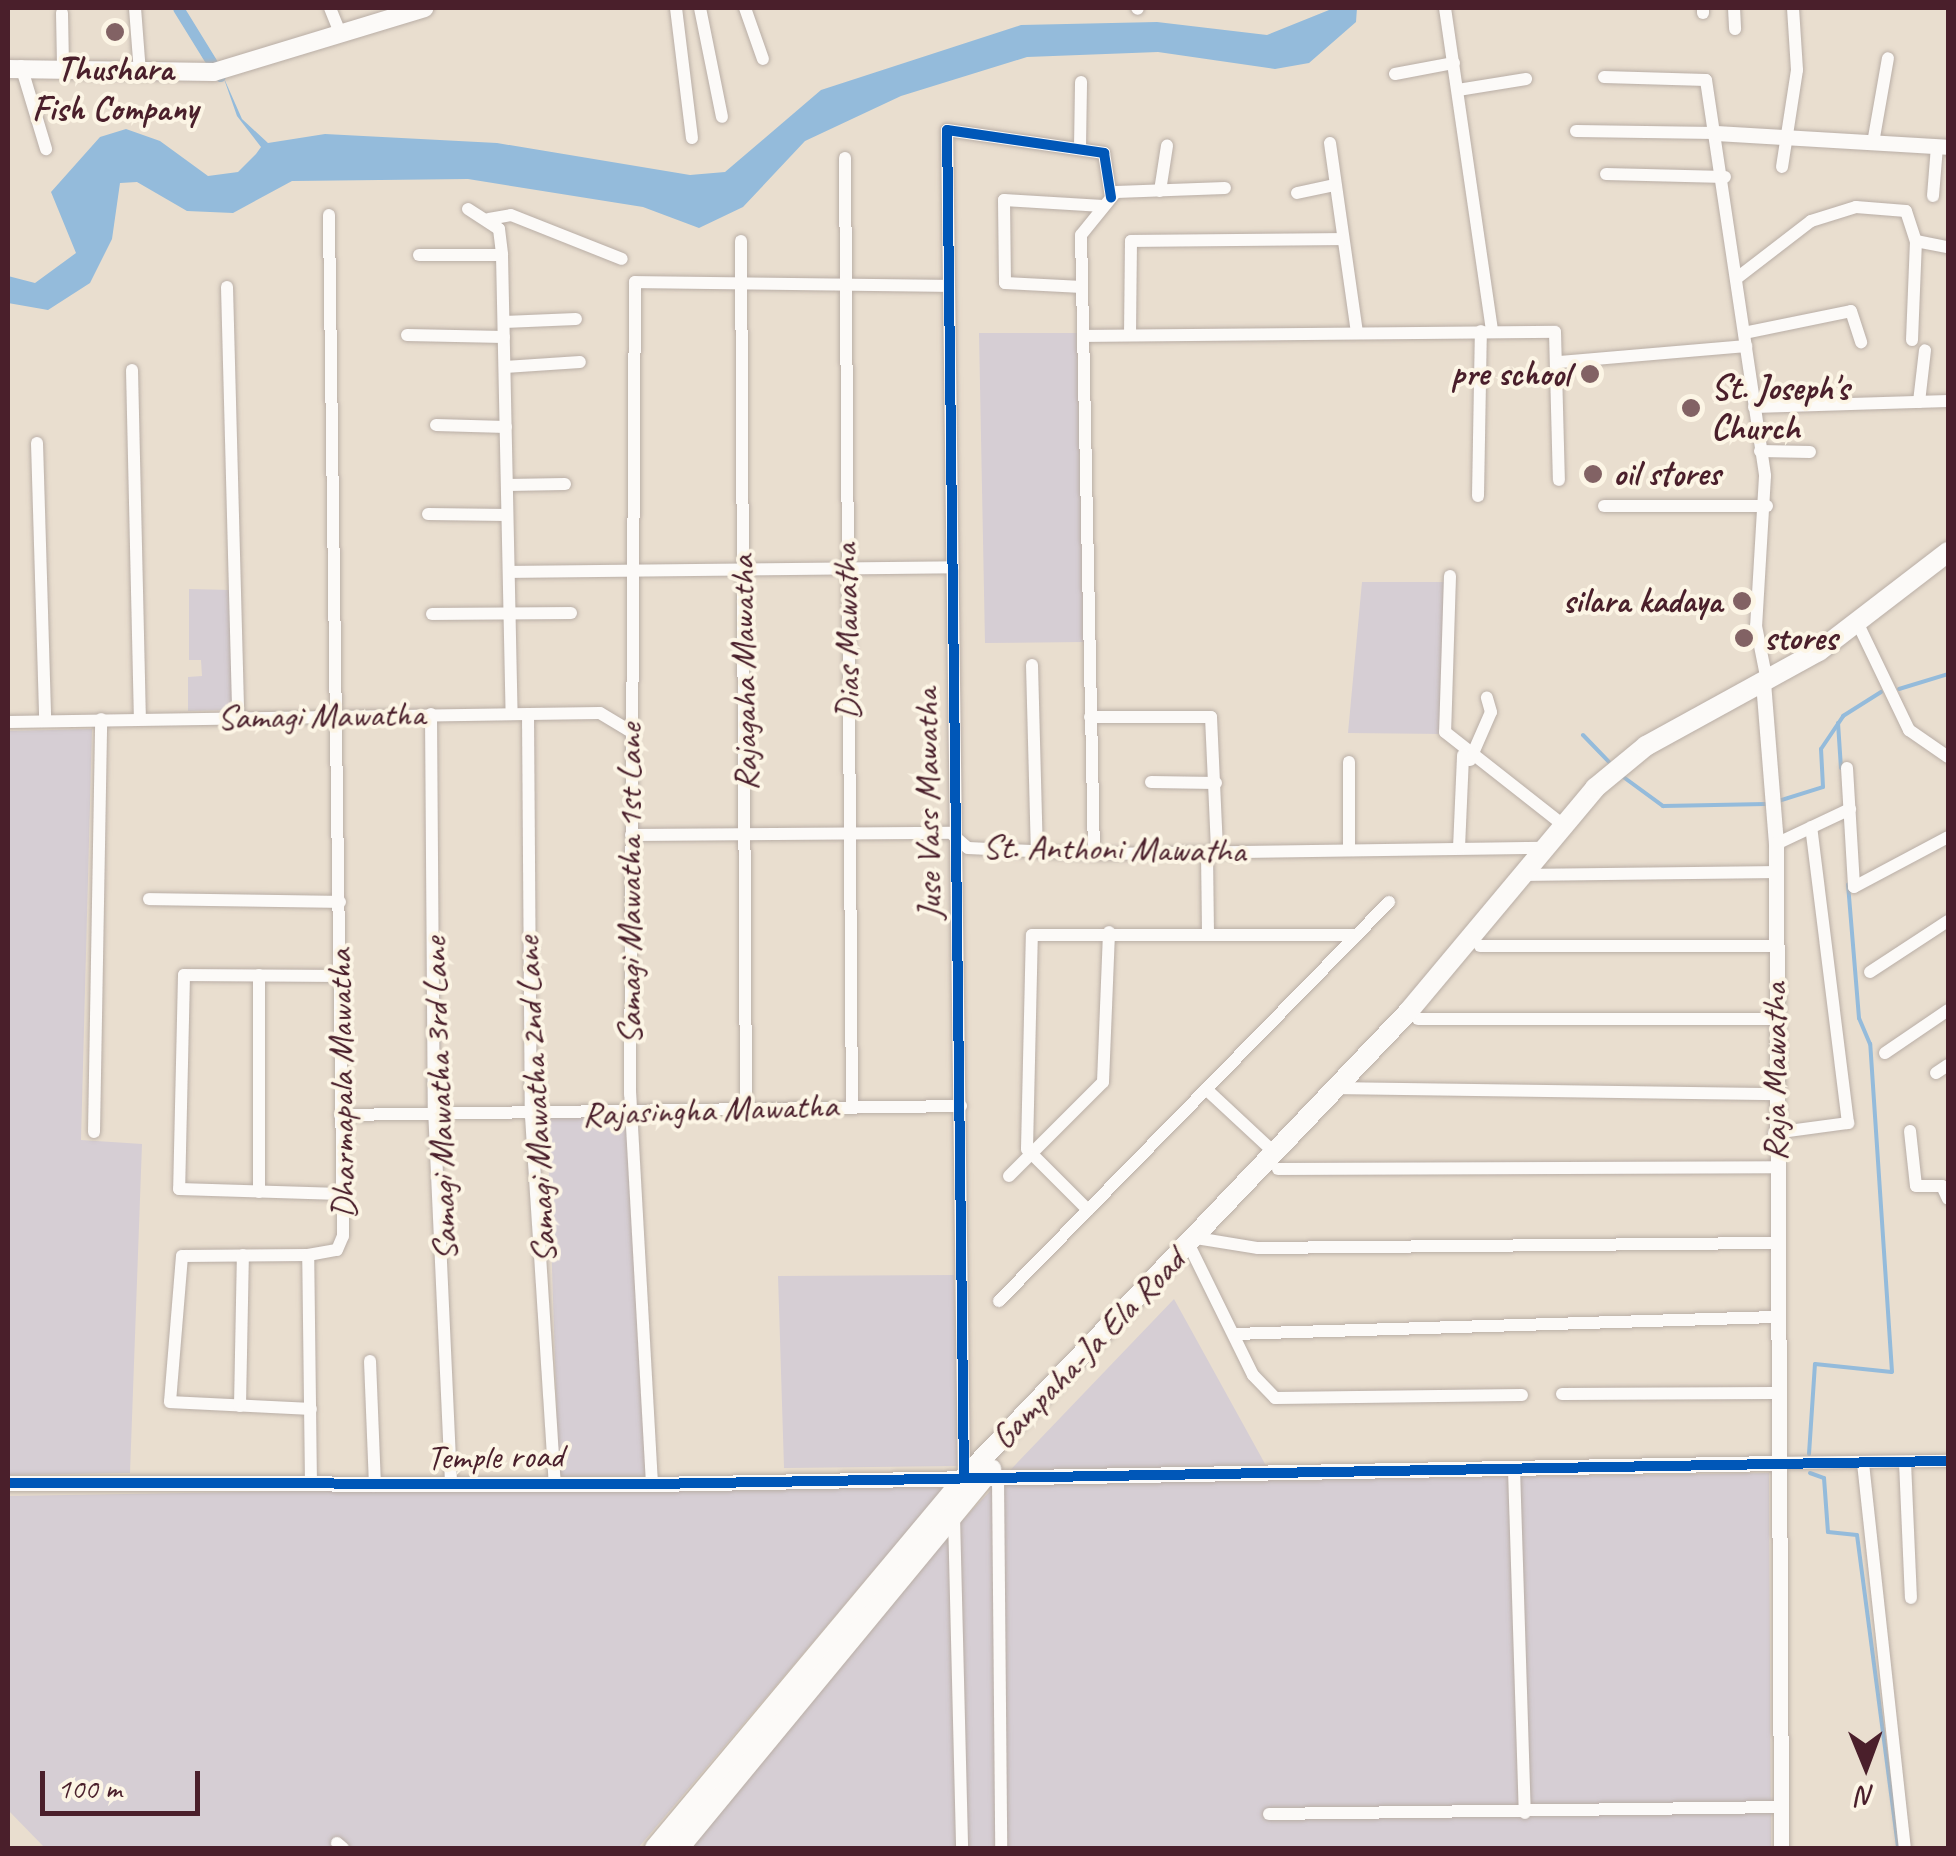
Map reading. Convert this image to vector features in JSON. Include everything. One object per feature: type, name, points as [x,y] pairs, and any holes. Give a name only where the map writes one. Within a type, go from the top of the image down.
[{"type":"highway","name":"Gampaha-Ja Ela Road","points":[[654,1848],[982,1477],[1343,1091],[1498,910],[1563,825],[1646,746],[1765,681],[1858,624],[1948,552]]},
{"type":"highway","name":"Gampaha-Ja Ela Road","points":[[1343,1091],[1418,1019],[1480,946],[1498,910]]},
{"type":"highway","name":"Gampaha-Ja Ela Road","points":[[679,1848],[982,1477]]},
{"type":"main road","points":[[14,66],[140,73],[218,71],[426,8]]},
{"type":"street","points":[[135,8],[140,73]]},
{"type":"street","points":[[330,8],[340,33]]},
{"type":"street","points":[[676,8],[692,138]]},
{"type":"street","points":[[700,8],[722,117]]},
{"type":"street","points":[[745,8],[763,59]]},
{"type":"street","points":[[1450,8],[1487,331],[1478,496]]},
{"type":"street","points":[[1734,8],[1734,29]]},
{"type":"street","points":[[1782,167],[1783,138],[1796,81],[1793,8]]},
{"type":"street","points":[[62,13],[63,67]]},
{"type":"street","points":[[1874,143],[1888,58]]},
{"type":"street","points":[[1395,74],[1454,63]]},
{"type":"street","points":[[14,66],[46,148]]},
{"type":"street","points":[[1604,76],[1703,77],[1725,176],[1767,506],[1756,626],[1765,681]]},
{"type":"street","points":[[1458,90],[1526,79]]},
{"type":"street","points":[[1082,82],[1080,148],[1106,156],[1107,202],[1081,235],[1094,854]]},
{"type":"street","name":"Juse Vass Mawatha","points":[[1001,1848],[961,1106],[954,833],[948,130],[1080,148]]},
{"type":"street","points":[[1576,131],[1716,133],[1942,146],[1933,196]]},
{"type":"street","points":[[1330,143],[1357,333]]},
{"type":"street","points":[[1160,190],[1167,146]]},
{"type":"street","name":"Dias Mawatha","points":[[845,158],[845,565],[852,835],[852,1106]]},
{"type":"street","points":[[1606,174],[1725,176]]},
{"type":"street","points":[[1297,193],[1335,185]]},
{"type":"street","points":[[1082,286],[1005,284],[1004,200],[1107,202],[1160,190],[1225,188]]},
{"type":"street","points":[[1736,278],[1812,221],[1856,207],[1910,213],[1916,241],[1912,340]]},
{"type":"street","points":[[468,210],[488,219],[512,215],[622,260]]},
{"type":"street","name":"Dharmapala Mawatha","points":[[311,1485],[308,1254],[342,1246],[330,215]]},
{"type":"street","points":[[488,219],[502,255],[512,714]]},
{"type":"street","points":[[1130,335],[1132,241],[1342,239]]},
{"type":"street","name":"Rajagaha Mawatha","points":[[741,241],[748,832],[746,1105]]},
{"type":"street","points":[[1916,241],[1948,247]]},
{"type":"street","points":[[420,255],[502,255]]},
{"type":"street","name":"Samagi Mawatha 1st Lane","points":[[652,1484],[632,1108],[628,730],[634,568],[634,282],[742,284]]},
{"type":"street","points":[[742,284],[949,286]]},
{"type":"street","points":[[227,287],[238,718]]},
{"type":"street","points":[[1560,362],[1745,339],[1851,310],[1862,342]]},
{"type":"street","points":[[408,335],[504,329],[576,319]]},
{"type":"street","points":[[1084,336],[1554,332],[1560,362],[1558,480]]},
{"type":"street","points":[[1919,402],[1925,350]]},
{"type":"street","points":[[504,367],[580,362]]},
{"type":"street","points":[[132,370],[140,718]]},
{"type":"street","points":[[1754,407],[1948,401]]},
{"type":"street","points":[[436,426],[506,427]]},
{"type":"street","points":[[38,442],[45,720]]},
{"type":"street","points":[[1760,451],[1810,452]]},
{"type":"street","points":[[507,486],[565,484]]},
{"type":"street","points":[[1604,506],[1767,506]]},
{"type":"street","points":[[428,514],[507,515]]},
{"type":"street","points":[[509,572],[845,565],[953,567]]},
{"type":"street","points":[[1450,576],[1445,732],[1466,758],[1563,825]]},
{"type":"street","points":[[432,614],[571,613]]},
{"type":"street","points":[[1858,624],[1909,730],[1948,757]]},
{"type":"street","points":[[1032,665],[1037,851]]},
{"type":"street","name":"Raja Mawatha","points":[[1765,681],[1776,844],[1774,1392],[1781,1848]]},
{"type":"street","points":[[1459,848],[1466,758],[1491,712],[1487,698]]},
{"type":"street","name":"Samagi Mawatha","points":[[8,722],[335,714],[600,713],[628,730]]},
{"type":"street","name":"Samagi Mawatha 3rd Lane","points":[[431,714],[434,1118],[451,1485]]},
{"type":"street","name":"Samagi Mawatha 2nd Lane","points":[[528,715],[531,1116],[555,1484]]},
{"type":"street","points":[[1090,717],[1211,717],[1216,783],[1208,932]]},
{"type":"street","points":[[94,1132],[101,719]]},
{"type":"street","points":[[1349,762],[1349,849]]},
{"type":"street","points":[[1847,768],[1858,889],[1948,837]]},
{"type":"street","points":[[1152,782],[1216,783]]},
{"type":"street","points":[[1776,844],[1850,809]]},
{"type":"street","points":[[1774,1132],[1848,1123],[1811,827]]},
{"type":"street","name":"St. Anthoni Mawatha","points":[[631,835],[954,833],[968,848],[1094,854],[1545,848]]},
{"type":"street","points":[[1525,875],[1774,872]]},
{"type":"street","points":[[149,899],[340,902]]},
{"type":"street","points":[[999,1301],[1389,902]]},
{"type":"street","points":[[1870,972],[1948,922]]},
{"type":"street","points":[[1009,1176],[1106,1071],[1109,932]]},
{"type":"street","points":[[1088,1210],[1030,1157],[1032,935],[1208,932],[1357,935]]},
{"type":"street","points":[[1480,946],[1775,946]]},
{"type":"street","points":[[258,1192],[259,975]]},
{"type":"street","points":[[338,976],[184,976],[178,1048],[179,1189],[341,1194]]},
{"type":"street","points":[[1885,1052],[1948,1010]]},
{"type":"street","points":[[1418,1019],[1775,1019]]},
{"type":"street","points":[[1206,1089],[1277,1162],[1774,1167]]},
{"type":"street","points":[[1343,1091],[1775,1094]]},
{"type":"street","name":"Rajasingha Mawatha","points":[[340,1115],[434,1118],[746,1105],[961,1106]]},
{"type":"street","points":[[1910,1131],[1916,1186],[1942,1186],[1948,1198]]},
{"type":"street","points":[[1522,1395],[1275,1398],[1234,1334],[1197,1245],[1774,1243]]},
{"type":"street","points":[[308,1254],[178,1260],[170,1367],[175,1406],[311,1410]]},
{"type":"street","points":[[240,1406],[244,1255]]},
{"type":"street","points":[[1234,1334],[1774,1317]]},
{"type":"street","points":[[370,1360],[374,1486]]},
{"type":"street","points":[[1562,1394],[1774,1392]]},
{"type":"street","points":[[1776,1464],[1948,1461]]},
{"type":"street","points":[[1906,1462],[1911,1598]]},
{"type":"street","points":[[1863,1463],[1905,1848]]},
{"type":"street","name":"Temple road","points":[[8,1483],[652,1484],[1776,1464]]},
{"type":"street","points":[[1514,1468],[1524,1813]]},
{"type":"street","points":[[954,1512],[962,1848]]},
{"type":"street","points":[[1270,1814],[1780,1807]]},
{"type":"shaded area","points":[[979,333],[1077,333],[1084,642],[985,643]]},
{"type":"shaded area","points":[[1362,582],[1445,582],[1444,734],[1348,733]]},
{"type":"shaded area","points":[[189,589],[232,590],[233,710],[188,711],[188,677],[202,676],[201,660],[189,660]]},
{"type":"shaded area","points":[[92,729],[81,1140],[142,1144],[130,1473],[8,1475],[8,731]]},
{"type":"shaded area","points":[[634,1114],[650,1478],[559,1481],[547,1117]]},
{"type":"shaded area","points":[[954,1275],[959,1466],[784,1468],[778,1276]]},
{"type":"shaded area","points":[[1174,1299],[1274,1480],[1769,1473],[1771,1848],[691,1848],[952,1531]]},
{"type":"shaded area","points":[[930,1480],[942,1490],[638,1848],[45,1848],[8,1810],[8,1496]]},
{"type":"water","points":[[1334,8],[1357,8],[1356,22],[1309,63],[1275,69],[1158,52],[1027,57],[901,96],[805,141],[743,207],[699,228],[643,207],[468,179],[292,181],[233,213],[187,211],[137,182],[120,183],[112,239],[90,283],[48,310],[8,303],[8,276],[35,283],[76,253],[51,192],[100,137],[126,129],[160,141],[208,176],[238,172],[256,154],[261,147],[237,116],[223,76],[242,119],[268,143],[325,134],[497,143],[690,175],[725,172],[821,90],[1021,25],[1157,22],[1267,35]]},
{"type":"waterway","points":[[178,8],[220,76]]},
{"type":"waterway","points":[[1899,689],[1948,674]]},
{"type":"waterway","points":[[1775,802],[1823,787],[1821,749],[1843,716],[1881,692]]},
{"type":"waterway","points":[[1838,723],[1841,768]]},
{"type":"waterway","points":[[1583,735],[1609,762]]},
{"type":"waterway","points":[[1622,776],[1663,806],[1766,804]]},
{"type":"waterway","points":[[1809,1454],[1815,1364],[1892,1372],[1870,1044],[1859,1018],[1848,884]]},
{"type":"waterway","points":[[1810,1473],[1824,1478],[1828,1532],[1857,1535],[1898,1848]]},
{"type":"cycle path","points":[[964,1478],[947,130],[1104,153],[1111,197]]},
{"type":"cycle path","points":[[8,1483],[652,1484],[1948,1461]]},
{"type":"place","name":"Thushara Fish Company","points":[[115,32]]},
{"type":"place","name":"pre school","points":[[1590,374]]},
{"type":"place","name":"St. Joseph's Church","points":[[1691,408]]},
{"type":"place","name":"oil stores","points":[[1593,474]]},
{"type":"place","name":"silara kadaya","points":[[1742,601]]},
{"type":"place","name":"stores","points":[[1744,638]]}]
